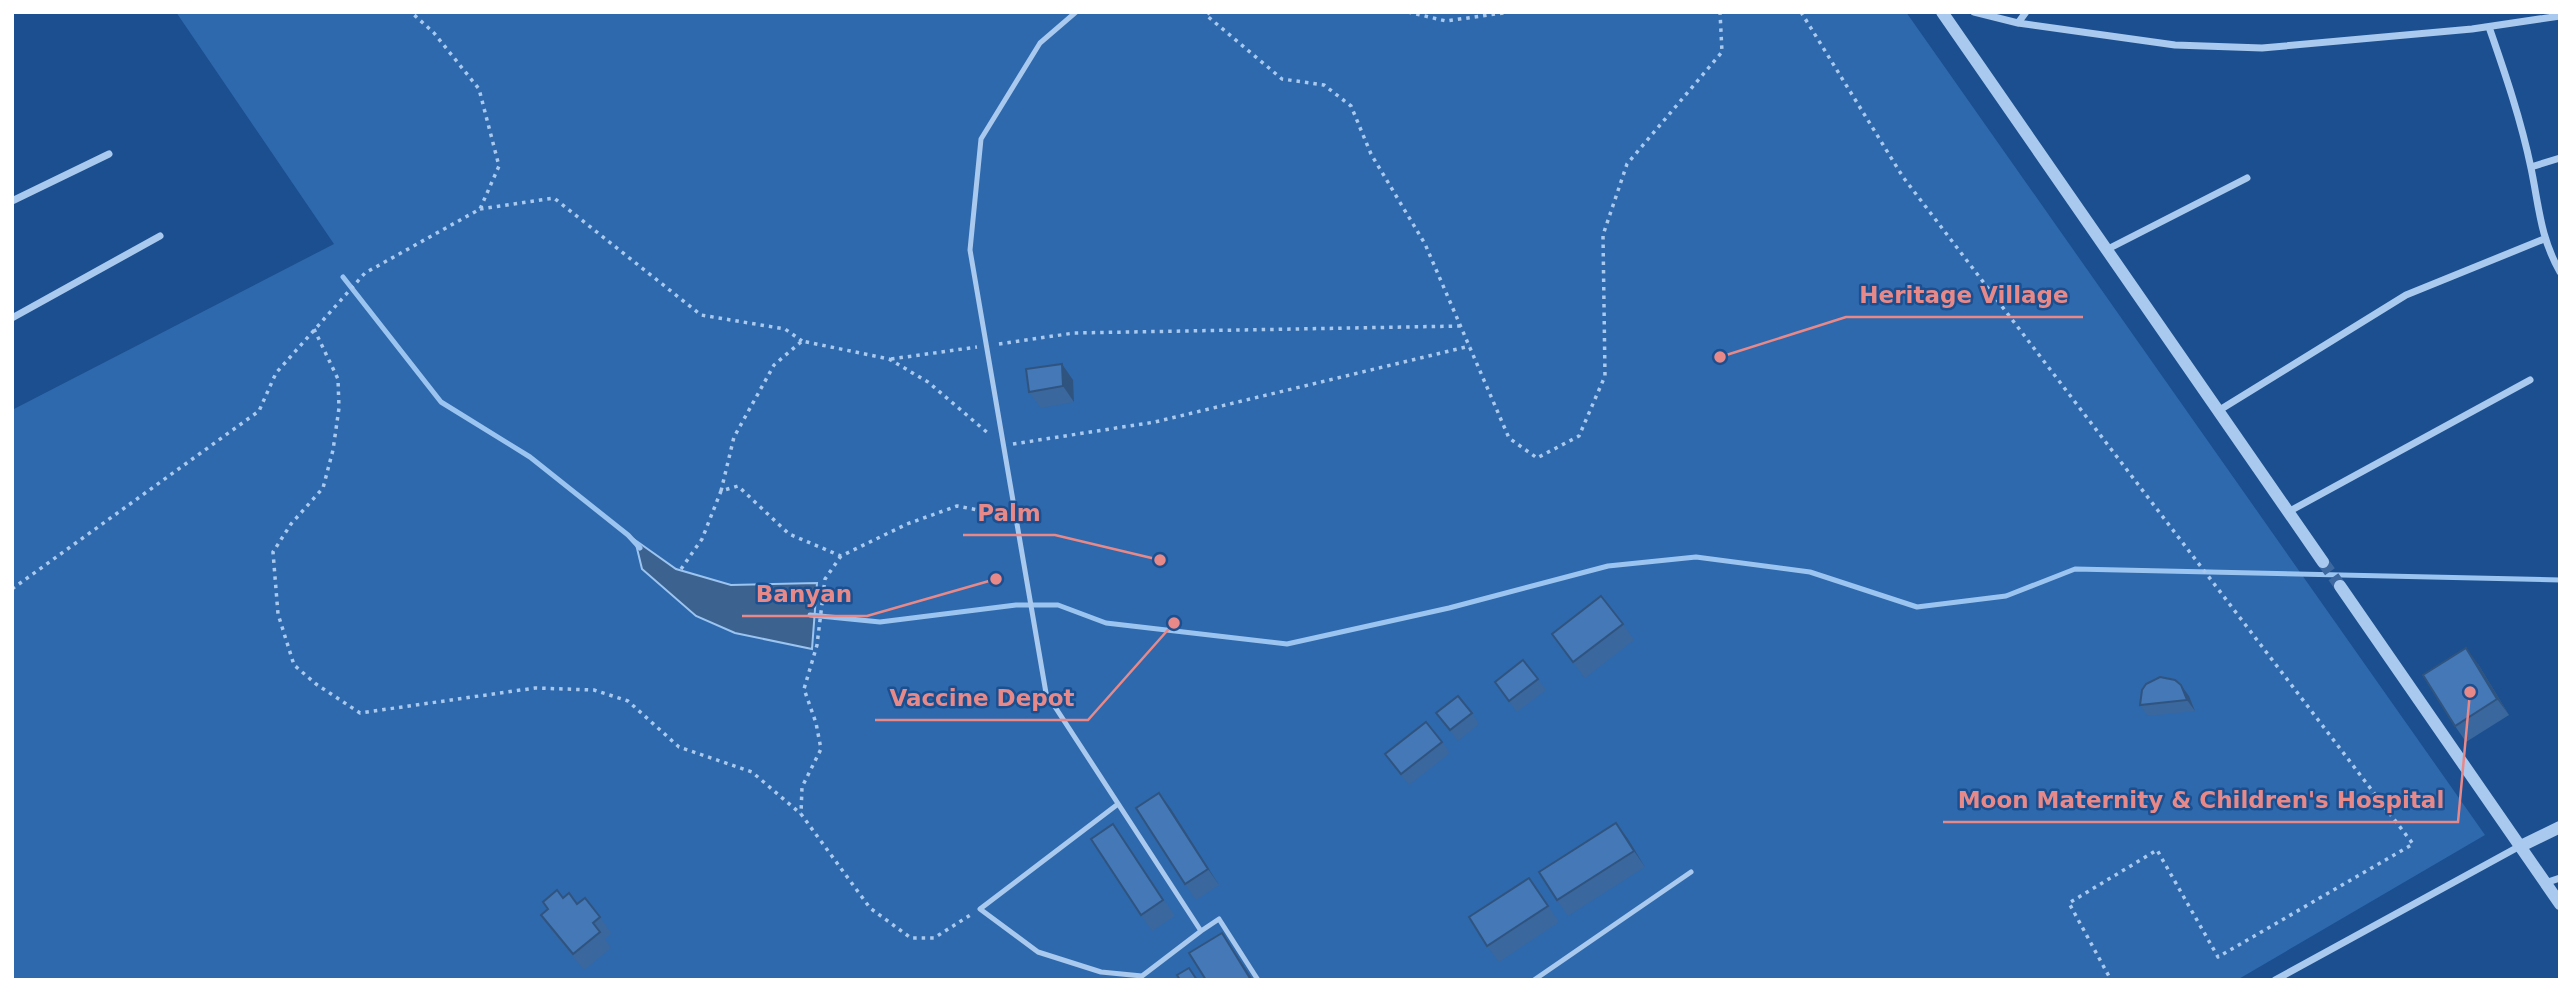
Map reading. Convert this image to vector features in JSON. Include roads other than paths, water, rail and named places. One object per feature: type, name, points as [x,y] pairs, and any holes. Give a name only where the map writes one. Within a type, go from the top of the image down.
[{"type":"street","points":[[1941,12],[2323,562]]},
{"type":"street","points":[[1974,12],[2018,23],[2175,45],[2262,48],[2489,27],[2560,16]]},
{"type":"street","points":[[2018,23],[2026,12]]},
{"type":"street","points":[[2489,27],[2510,87],[2531,167],[2544,239],[2560,272]]},
{"type":"street","points":[[12,201],[109,154]]},
{"type":"street","points":[[2531,167],[2560,158]]},
{"type":"street","points":[[2106,250],[2247,178]]},
{"type":"street","points":[[12,318],[160,236]]},
{"type":"street","points":[[2218,411],[2406,295],[2544,239]]},
{"type":"street","points":[[2288,512],[2530,380]]},
{"type":"street","points":[[2340,586],[2560,904]]},
{"type":"street","points":[[2275,980],[2560,827]]},
{"type":"street","points":[[2545,883],[2560,878]]},
{"type":"lane","points":[[1076,12],[1040,43],[981,139],[970,250],[1046,693],[1201,931]]},
{"type":"lane","points":[[1118,804],[980,909],[1038,952],[1101,972],[1142,976],[1219,919],[1258,980]]},
{"type":"lane","points":[[1534,980],[1691,872]]},
{"type":"waterway","points":[[343,277],[441,402],[530,457],[628,535],[640,548]]},
{"type":"waterway","points":[[810,615],[880,622],[1016,605],[1058,605],[1106,623],[1287,644],[1449,608],[1608,566],[1696,557],[1810,572],[1917,607],[2006,596],[2075,569],[2560,580]]},
{"type":"tunnel","points":[[2323,562],[2340,586]]},
{"type":"place","name":"Heritage Village","points":[[1720,357]]},
{"type":"place","name":"Palm","points":[[1160,560]]},
{"type":"place","name":"Banyan","points":[[996,579]]},
{"type":"place","name":"Vaccine Depot","points":[[1174,623]]},
{"type":"place","name":"Moon Maternity & Children's Hospital","points":[[2470,692]]}]
